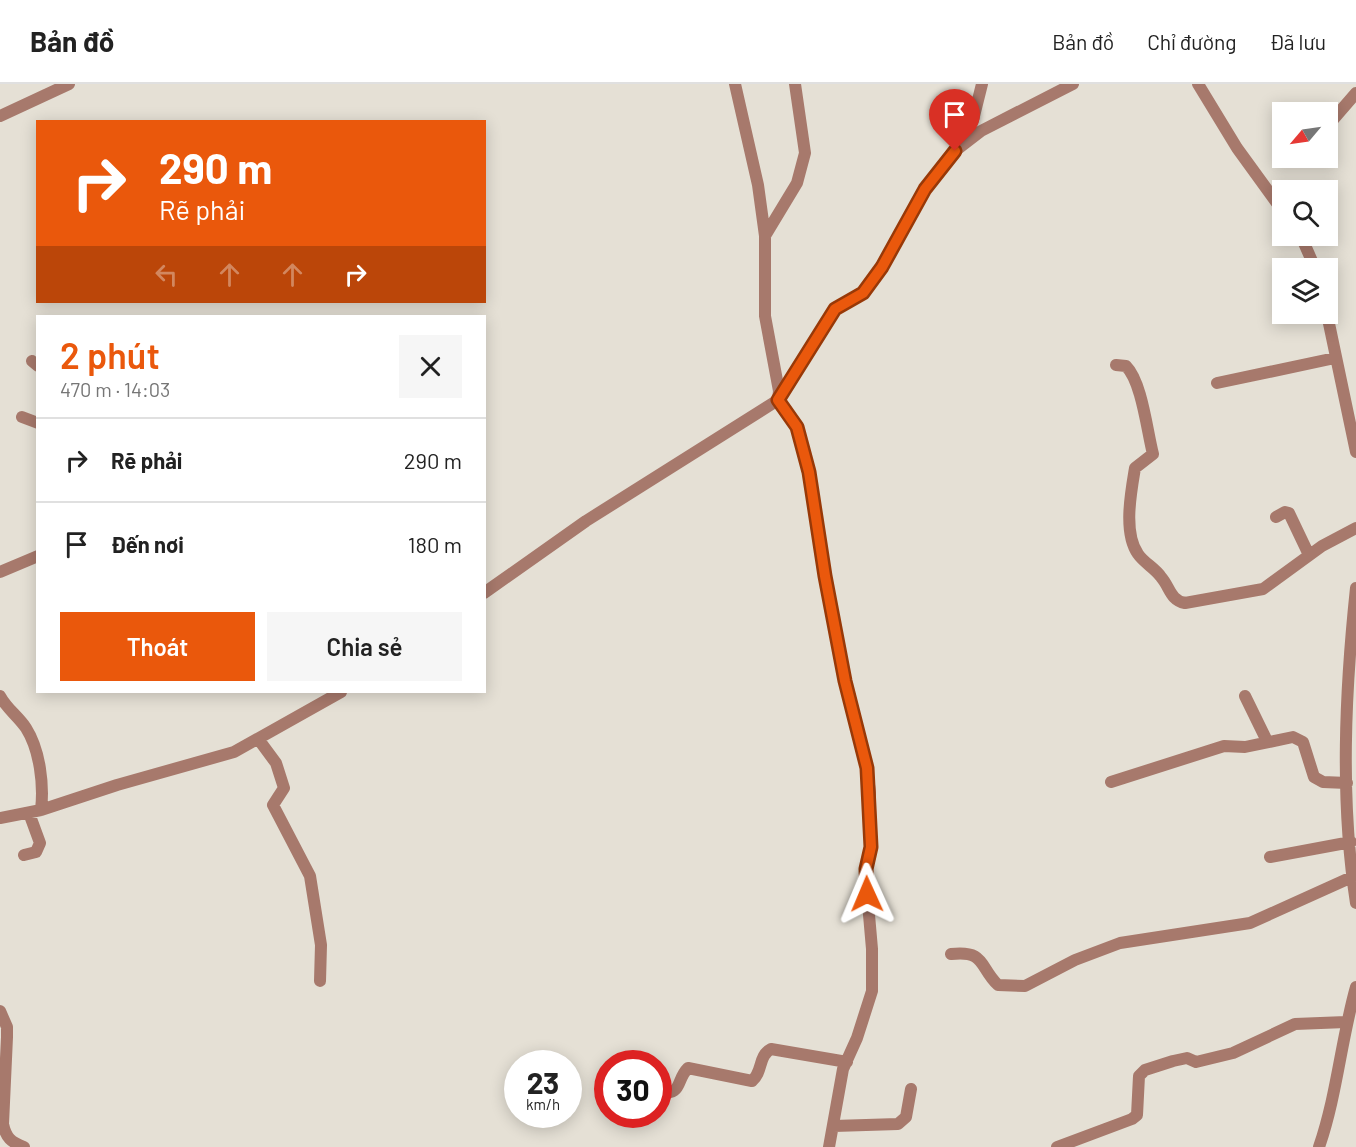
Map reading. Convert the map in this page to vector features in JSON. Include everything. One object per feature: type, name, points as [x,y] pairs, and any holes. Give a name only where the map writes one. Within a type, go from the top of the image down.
[{"type":"street","points":[[0,116],[69,84]]},
{"type":"street","points":[[735,84],[755,161],[765,236],[765,316],[779,391],[778,400],[797,427],[809,472],[825,576],[845,681],[867,768],[870,793],[870,856],[866,869],[873,974],[872,991],[858,1038],[843,1069],[829,1147]]},
{"type":"street","points":[[765,236],[797,183],[805,153],[795,84]]},
{"type":"street","points":[[486,592],[586,521],[778,400],[835,309],[863,293],[882,267],[925,189],[955,151],[973,120],[982,84]]},
{"type":"street","points":[[955,151],[981,131],[1073,84]]},
{"type":"street","points":[[1198,84],[1237,148],[1272,196]]},
{"type":"street","points":[[1338,114],[1356,93]]},
{"type":"street","points":[[1329,324],[1356,452]]},
{"type":"street","points":[[1217,383],[1335,358]]},
{"type":"street","points":[[1116,365],[1126,366],[1130,371],[1140,399],[1154,454],[1136,468],[1130,518],[1132,541],[1139,555],[1160,575],[1175,599],[1185,603],[1263,589],[1340,534],[1356,528]]},
{"type":"street","points":[[22,417],[36,422]]},
{"type":"street","points":[[1276,517],[1285,512],[1289,513],[1309,555]]},
{"type":"street","points":[[0,572],[36,557]]},
{"type":"street","points":[[1356,588],[1349,658],[1347,783],[1352,877],[1356,903]]},
{"type":"street","points":[[0,818],[35,811],[234,752],[259,740],[336,693]]},
{"type":"street","points":[[0,696],[7,708],[27,729],[44,788],[35,811],[40,843],[36,852],[24,855]]},
{"type":"street","points":[[1245,696],[1266,741]]},
{"type":"street","points":[[1111,782],[1224,746],[1245,747],[1266,741],[1298,738],[1305,746],[1314,777],[1323,782],[1347,783]]},
{"type":"street","points":[[259,740],[276,763],[284,788],[273,805],[310,876],[321,945],[320,981]]},
{"type":"street","points":[[1270,857],[1351,842]]},
{"type":"street","points":[[951,954],[968,954],[982,960],[998,985],[1024,986],[1075,960],[1120,943],[1250,923],[1352,877]]},
{"type":"street","points":[[1319,1147],[1335,1092],[1346,1022],[1356,987]]},
{"type":"street","points":[[0,1011],[8,1036],[3,1124],[5,1134],[12,1143],[24,1147]]},
{"type":"street","points":[[1057,1147],[1132,1119],[1137,1115],[1139,1076],[1145,1070],[1187,1058],[1196,1062],[1233,1053],[1295,1024],[1346,1022]]},
{"type":"street","points":[[672,1092],[676,1090],[688,1068],[753,1081],[759,1075],[764,1055],[771,1049],[847,1062]]},
{"type":"street","points":[[834,1126],[898,1124],[906,1117],[911,1089]]},
{"type":"route","points":[[867,894],[866,869],[871,847],[867,768],[845,681],[825,576],[809,472],[797,427],[778,400],[835,309],[863,293],[882,267],[925,189],[955,151]]}]
